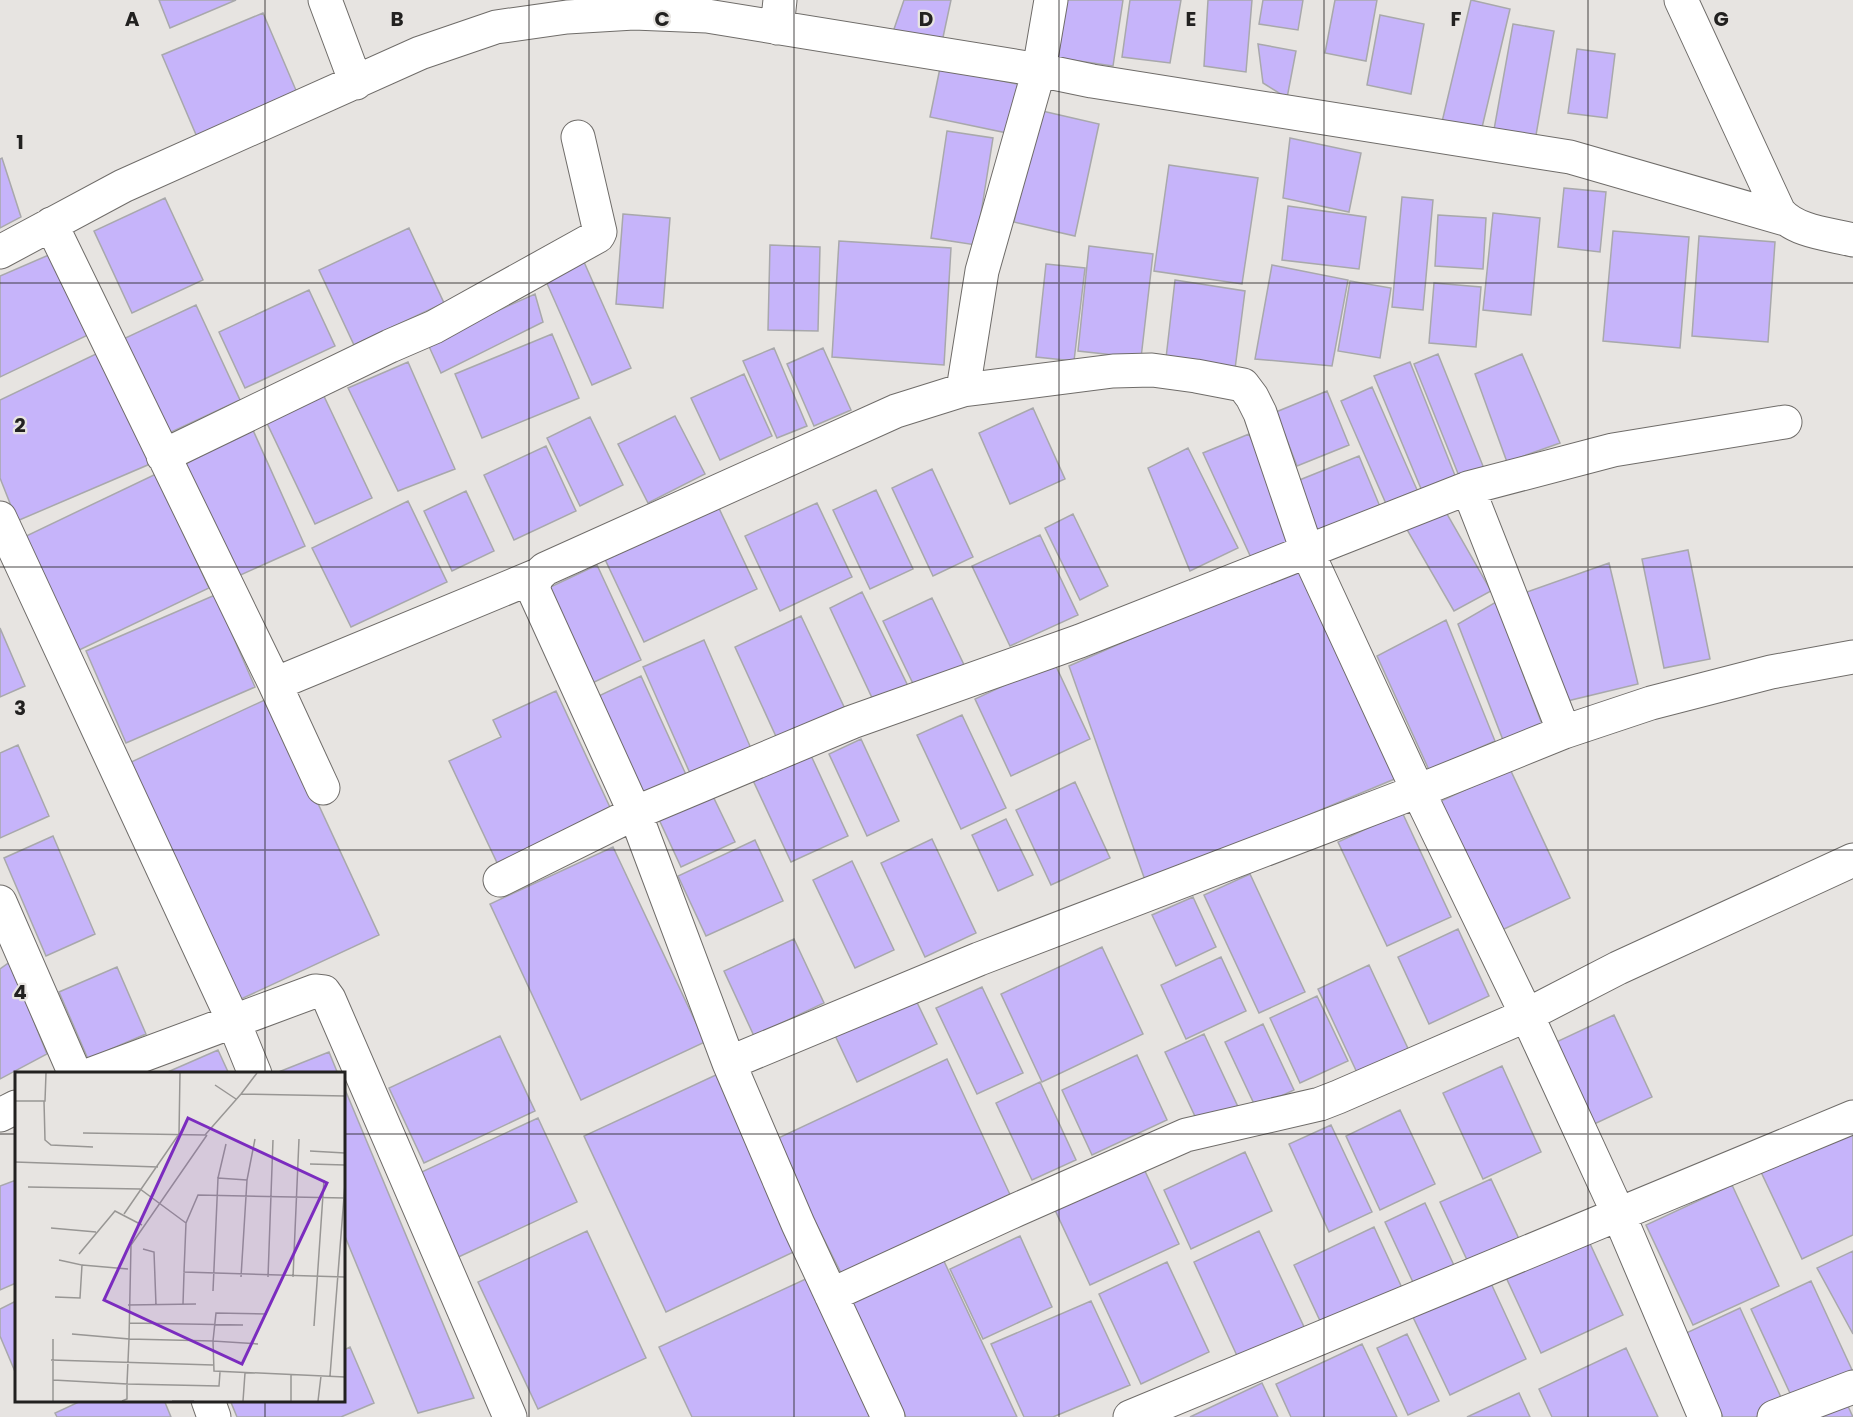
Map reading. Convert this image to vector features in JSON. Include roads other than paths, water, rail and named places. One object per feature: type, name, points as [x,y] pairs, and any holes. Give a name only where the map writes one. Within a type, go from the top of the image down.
[{"type":"street","points":[[325,0],[356,82]]},
{"type":"street","points":[[963,390],[982,271],[1039,70],[1051,0]]},
{"type":"street","points":[[1681,0],[1774,204],[1785,219]]},
{"type":"street","points":[[0,252],[123,186],[420,53],[496,27],[567,17],[634,13],[696,16],[778,14],[1092,81],[1570,157],[1853,240]]},
{"type":"street","points":[[163,456],[434,327],[598,236],[600,232],[578,137]]},
{"type":"street","points":[[51,224],[324,788]]},
{"type":"street","points":[[275,684],[538,575],[896,411],[963,390],[1113,371],[1163,372],[1243,385],[1260,413],[1307,551],[1619,1215],[1705,1417]]},
{"type":"street","points":[[501,880],[635,813],[852,722],[1080,641],[1468,488],[1613,450],[1785,422]]},
{"type":"street","points":[[1468,488],[1564,732]]},
{"type":"street","points":[[0,518],[233,1020],[254,1072]]},
{"type":"street","points":[[538,575],[534,582],[534,591],[635,813],[729,1063],[798,1224],[888,1417]]},
{"type":"street","points":[[729,1063],[979,959],[1418,791],[1564,732],[1662,700],[1771,672],[1853,657]]},
{"type":"street","points":[[831,1295],[1186,1135],[1329,1100],[1527,1015],[1618,968],[1853,860]]},
{"type":"street","points":[[0,902],[74,1072]]},
{"type":"street","points":[[97,1072],[315,991],[324,992],[510,1417]]},
{"type":"street","points":[[0,1115],[15,1108]]},
{"type":"street","points":[[1130,1417],[1853,1117]]},
{"type":"street","points":[[1774,1417],[1853,1387]]},
{"type":"street","points":[[208,1402],[214,1417]]}]
